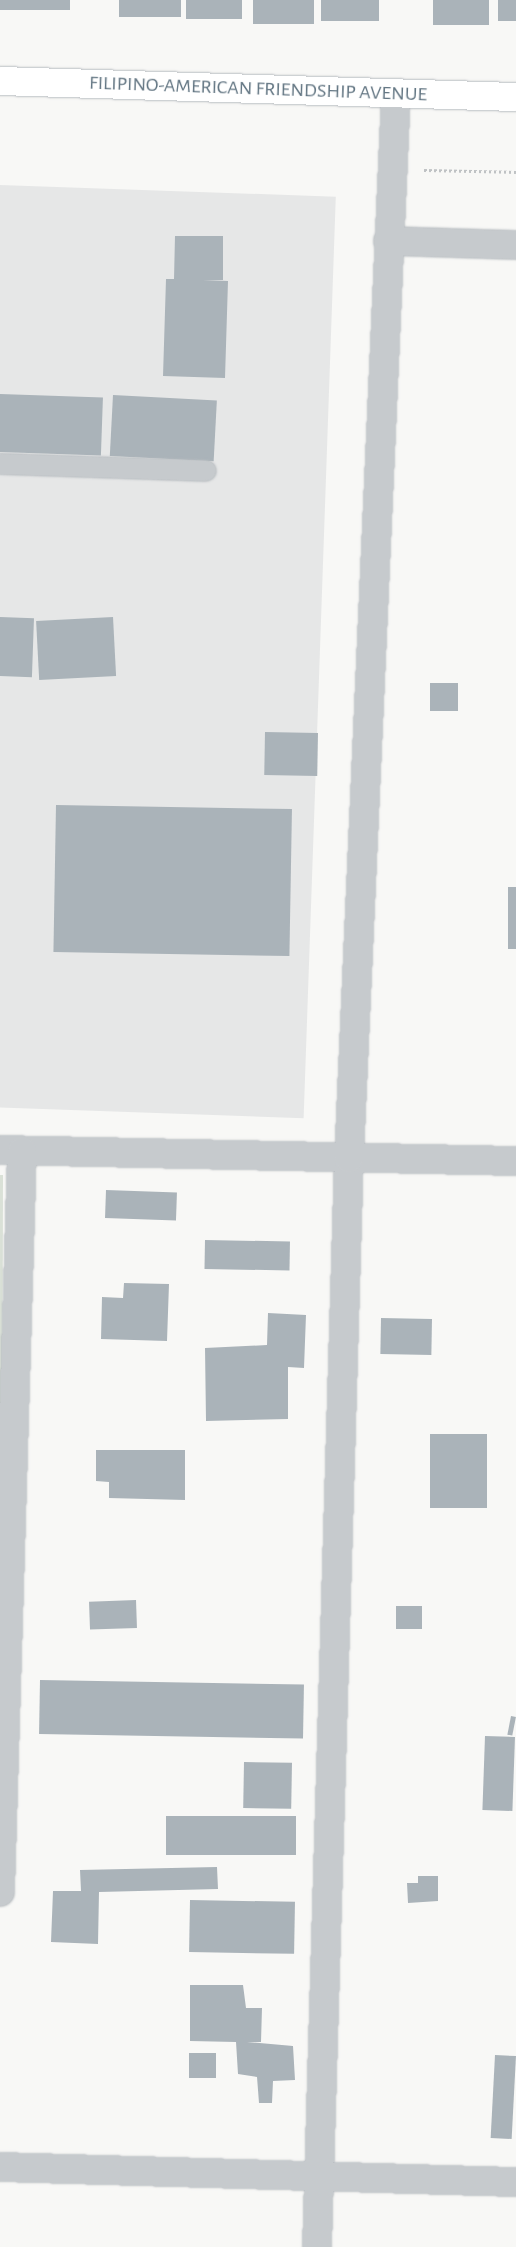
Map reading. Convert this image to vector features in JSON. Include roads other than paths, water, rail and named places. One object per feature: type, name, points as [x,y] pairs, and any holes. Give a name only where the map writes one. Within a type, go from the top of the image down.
[{"type":"main road","name":"FILIPINO-AMERICAN FRIENDSHIP AVENUE","points":[[0,81],[516,97]]},
{"type":"street","points":[[317,2247],[349,1158],[391,170],[396,94]]},
{"type":"street","points":[[388,241],[516,245]]},
{"type":"street","points":[[0,1892],[11,1151],[516,1161]]},
{"type":"street","points":[[0,2167],[516,2182]]},
{"type":"lane","points":[[0,464],[206,471]]}]
